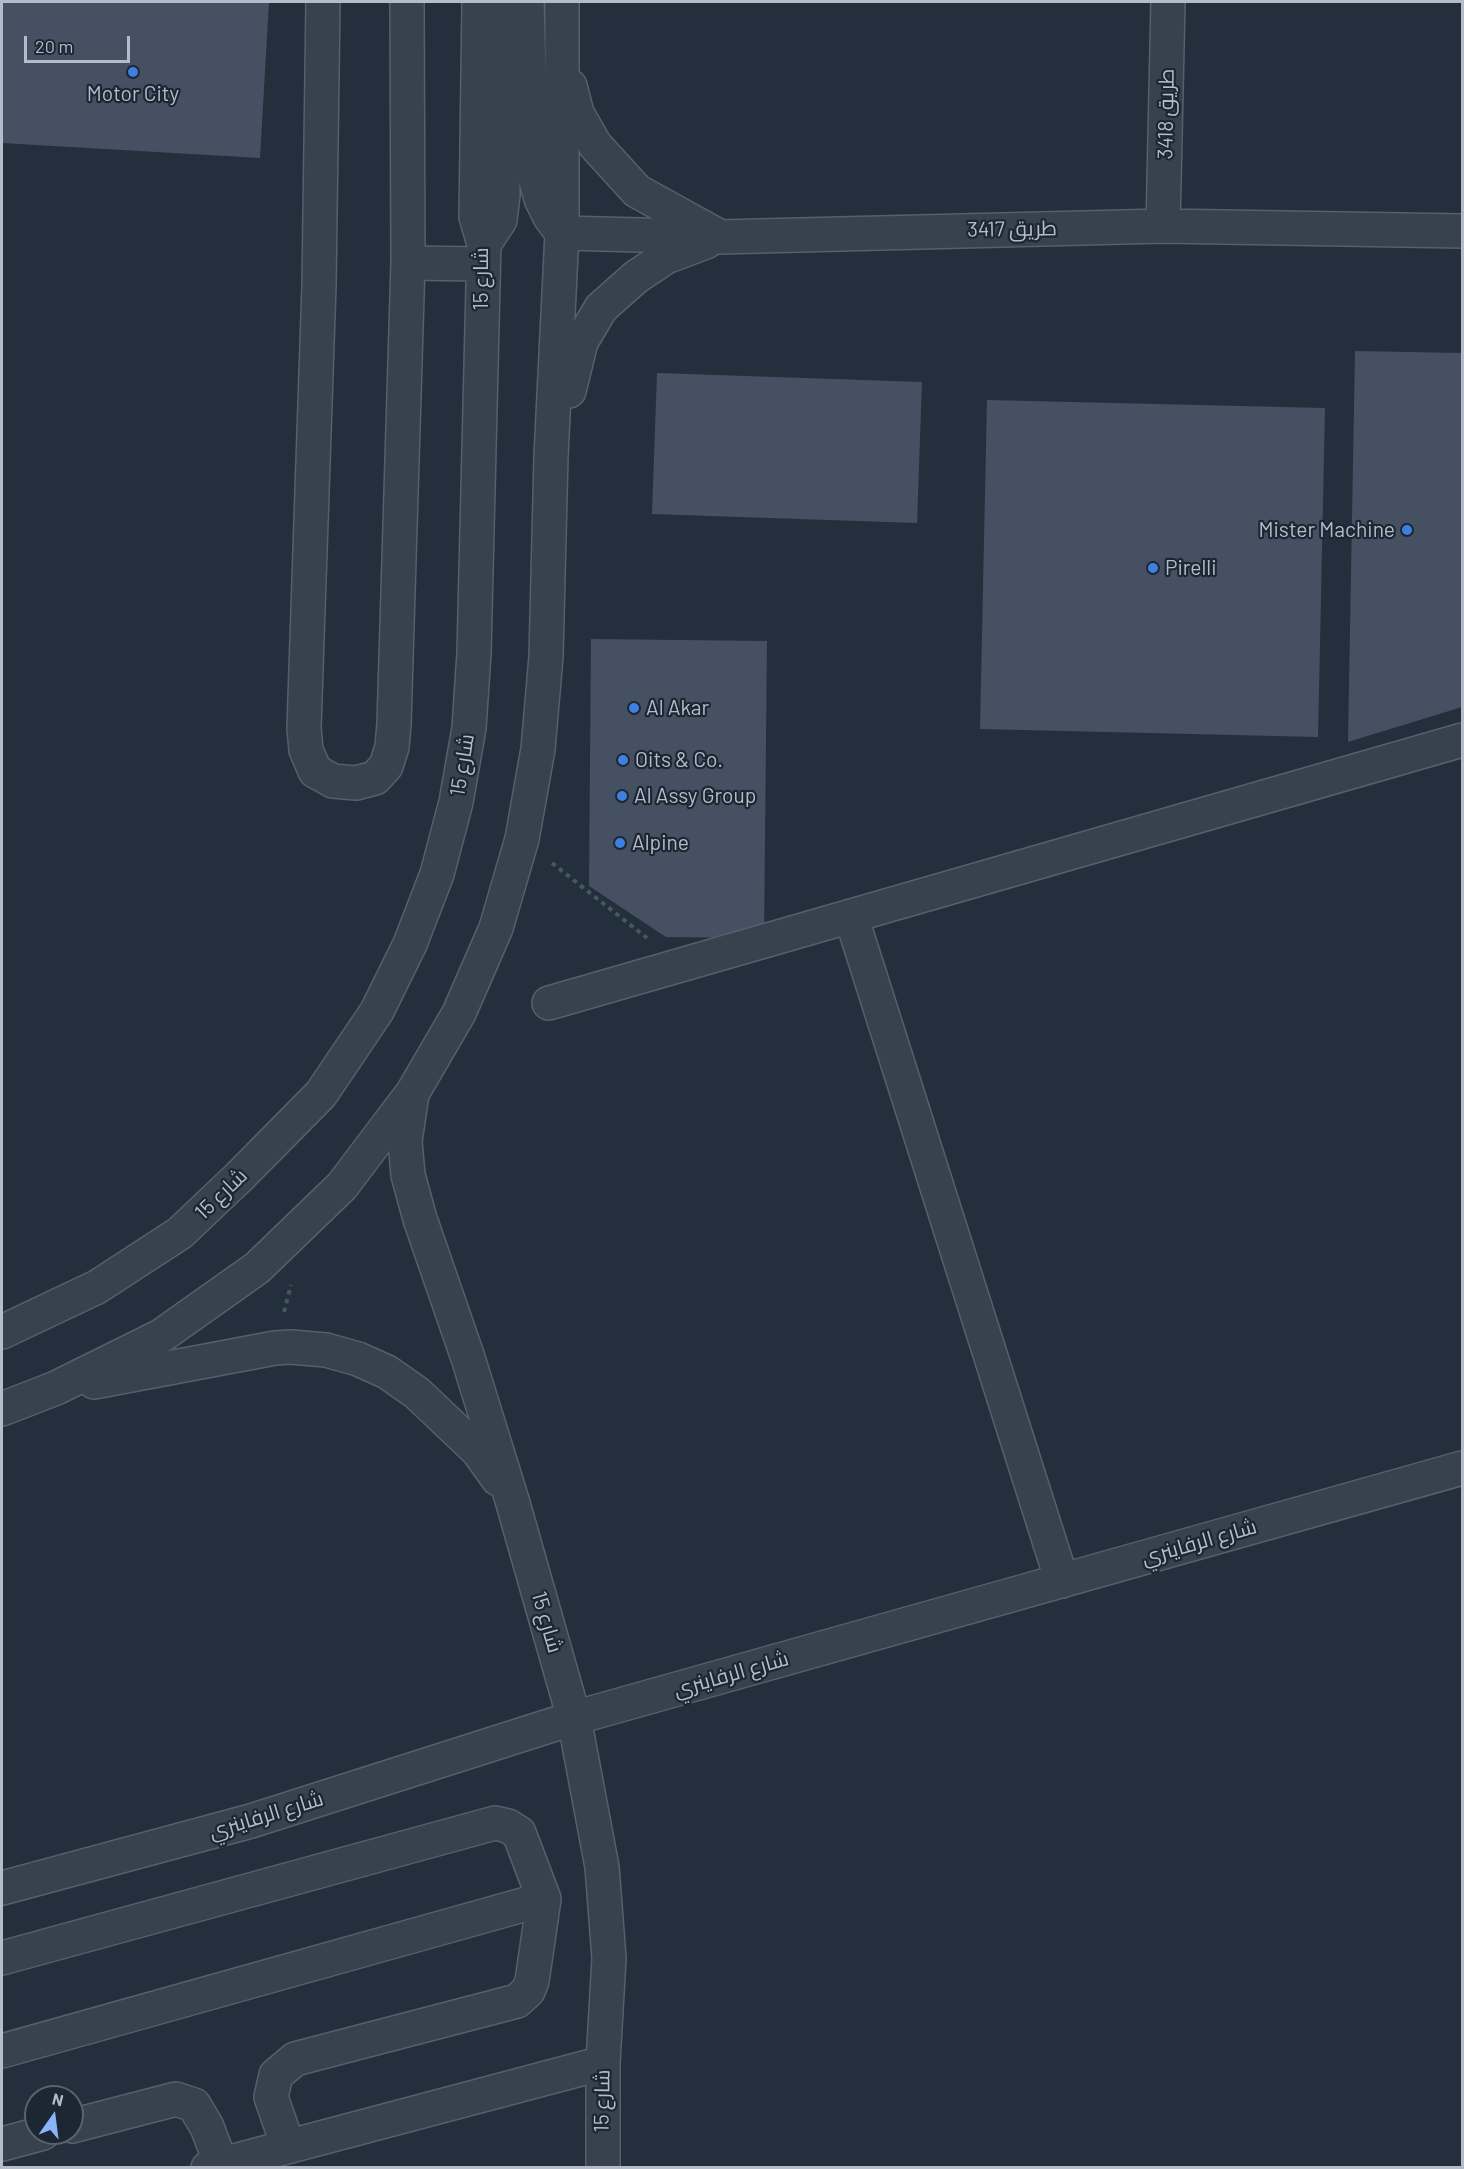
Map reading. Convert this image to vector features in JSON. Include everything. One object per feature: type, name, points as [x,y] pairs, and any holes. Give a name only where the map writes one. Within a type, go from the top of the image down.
[{"type":"street","points":[[323,2],[319,285],[304,728],[306,750],[315,771],[333,781],[356,783],[375,778],[386,766],[392,747],[408,263],[407,2]]},
{"type":"street","name":"شارع 15","points":[[2,1332],[98,1287],[180,1233],[321,1094],[377,1011],[410,944],[437,874],[456,802],[469,728],[474,653],[483,254],[476,217],[479,2]]},
{"type":"street","points":[[408,263],[483,254],[500,220],[503,195],[501,103],[503,2]]},
{"type":"street","points":[[527,2],[535,177],[541,200],[562,233]]},
{"type":"street","name":"شارع 15","points":[[2,1409],[56,1388],[161,1336],[257,1268],[342,1186],[412,1092],[459,1012],[496,928],[522,839],[538,749],[546,657],[551,456],[562,233],[562,2]]},
{"type":"street","name":"طريق 3418","points":[[1163,226],[1168,2]]},
{"type":"street","points":[[561,55],[577,113],[595,145],[637,190],[719,237]]},
{"type":"street","name":"طريق 3417","points":[[562,233],[719,237],[1163,226],[1462,231]]},
{"type":"street","points":[[551,456],[581,342],[601,308],[636,277],[666,257],[719,237]]},
{"type":"street","points":[[549,1003],[1462,740]]},
{"type":"street","points":[[851,916],[1062,1581]]},
{"type":"street","name":"شارع 15","points":[[412,1092],[405,1141],[408,1175],[420,1219],[468,1358],[512,1500],[574,1718],[602,1867],[609,1947],[603,2062],[603,2168]]},
{"type":"street","points":[[56,1388],[275,1348],[326,1350],[358,1359],[417,1392],[478,1451],[512,1500]]},
{"type":"street","name":"شارع الرفاينري","points":[[2,1888],[250,1821],[574,1718],[1462,1468]]},
{"type":"street","points":[[2,1958],[495,1823],[508,1826],[519,1833],[544,1899],[528,1991],[517,2001],[295,2059],[276,2075],[271,2097],[288,2146]]},
{"type":"street","points":[[2,2051],[544,1899]]},
{"type":"street","points":[[84,2123],[176,2099],[194,2105],[207,2127],[215,2166],[603,2062]]},
{"type":"street","points":[[2,2144],[24,2138]]},
{"type":"path","points":[[522,839],[681,964]]},
{"type":"building","name":"Motor City","points":[[2,2],[269,2],[260,158],[2,143]]},
{"type":"building","name":"Mister Machine","points":[[1355,351],[1462,353],[1462,707],[1348,742]]},
{"type":"building","points":[[657,373],[922,382],[917,523],[652,514]]},
{"type":"building","name":"Pirelli","points":[[987,400],[1325,408],[1318,737],[980,729]]},
{"type":"building","points":[[591,639],[767,641],[764,938],[666,937],[589,886]]},
{"type":"place","name":"Motor City","points":[[133,72]]},
{"type":"place","name":"Mister Machine","points":[[1407,530]]},
{"type":"place","name":"Pirelli","points":[[1153,568]]},
{"type":"place","name":"Al Akar","points":[[634,708]]},
{"type":"place","name":"Oits & Co.","points":[[623,760]]},
{"type":"place","name":"Al Assy Group","points":[[622,796]]},
{"type":"place","name":"Alpine","points":[[620,843]]}]
